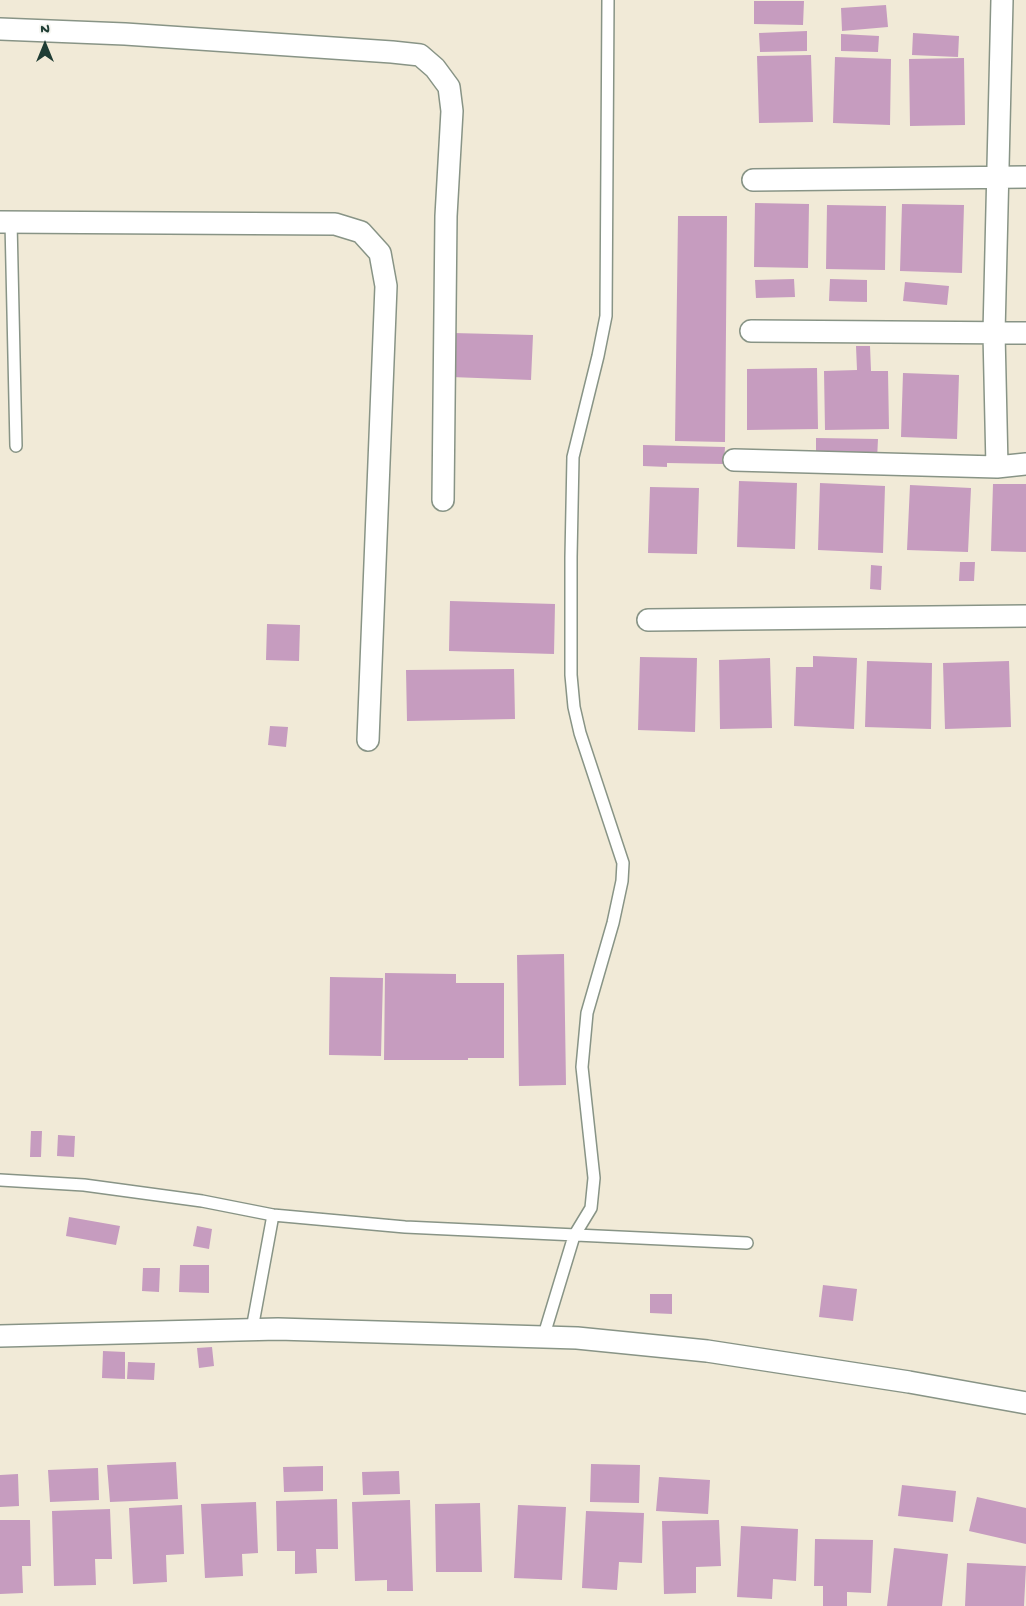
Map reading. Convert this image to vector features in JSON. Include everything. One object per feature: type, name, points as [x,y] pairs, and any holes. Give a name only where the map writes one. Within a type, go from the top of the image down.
[{"type":"street","points":[[997,467],[994,333],[1002,0]]},
{"type":"street","points":[[0,28],[125,34],[392,52],[420,55],[436,68],[449,87],[452,111],[446,216],[443,500]]},
{"type":"street","points":[[753,180],[1026,177]]},
{"type":"street","points":[[6,222],[335,224],[361,232],[380,253],[386,286],[368,740]]},
{"type":"street","points":[[751,331],[1026,333]]},
{"type":"street","points":[[734,460],[997,467],[1026,464]]},
{"type":"street","points":[[648,620],[1026,616]]},
{"type":"street","points":[[0,1336],[288,1329],[577,1338],[707,1350],[1026,1403]]},
{"type":"lane","points":[[543,1338],[574,1236],[591,1208],[594,1178],[582,1067],[587,1013],[613,923],[622,881],[623,863],[580,733],[574,708],[571,675],[573,457],[606,316],[608,0]]},
{"type":"lane","points":[[6,222],[16,446]]},
{"type":"lane","points":[[0,1180],[94,1187],[202,1201],[272,1215],[405,1227],[747,1243]]},
{"type":"lane","points":[[252,1329],[272,1215]]},
{"type":"building","points":[[754,1],[804,1],[803,25],[754,24]]},
{"type":"building","points":[[886,5],[888,27],[842,31],[841,8]]},
{"type":"building","points":[[807,31],[807,51],[760,52],[759,33]]},
{"type":"building","points":[[913,33],[959,36],[958,57],[912,55]]},
{"type":"building","points":[[841,34],[879,36],[878,52],[841,51]]},
{"type":"building","points":[[811,55],[813,122],[759,123],[757,56]]},
{"type":"building","points":[[835,57],[891,59],[890,125],[833,123]]},
{"type":"building","points":[[964,58],[965,125],[910,126],[909,59]]},
{"type":"building","points":[[755,203],[809,204],[808,268],[754,267]]},
{"type":"building","points":[[902,204],[964,205],[962,273],[900,271]]},
{"type":"building","points":[[827,205],[886,206],[885,270],[826,269]]},
{"type":"building","points":[[678,216],[727,216],[725,442],[675,441]]},
{"type":"building","points":[[794,279],[795,297],[756,298],[755,280]]},
{"type":"building","points":[[830,279],[867,280],[867,302],[829,301]]},
{"type":"building","points":[[905,282],[949,286],[947,305],[903,301]]},
{"type":"building","points":[[453,333],[533,335],[531,380],[451,377]]},
{"type":"building","points":[[856,346],[870,346],[871,371],[888,371],[889,429],[825,430],[824,371],[857,370]]},
{"type":"building","points":[[817,368],[818,429],[747,430],[747,369]]},
{"type":"building","points":[[903,373],[959,375],[957,439],[901,437]]},
{"type":"building","points":[[816,438],[878,439],[877,460],[816,459]]},
{"type":"building","points":[[643,445],[725,447],[724,464],[667,463],[667,467],[643,466]]},
{"type":"building","points":[[739,481],[797,483],[795,549],[737,547]]},
{"type":"building","points":[[820,483],[885,486],[883,553],[818,550]]},
{"type":"building","points":[[993,484],[1026,484],[1026,552],[991,551]]},
{"type":"building","points":[[910,485],[971,488],[968,552],[907,550]]},
{"type":"building","points":[[650,487],[699,488],[697,554],[648,553]]},
{"type":"building","points":[[960,562],[975,562],[974,581],[959,581]]},
{"type":"building","points":[[871,565],[882,566],[881,590],[870,589]]},
{"type":"building","points":[[450,601],[555,604],[554,654],[449,651]]},
{"type":"building","points":[[267,624],[300,625],[299,661],[266,660]]},
{"type":"building","points":[[813,656],[857,658],[854,729],[794,726],[796,667],[813,667]]},
{"type":"building","points":[[640,657],[697,658],[695,732],[638,730]]},
{"type":"building","points":[[770,658],[772,728],[720,729],[719,660]]},
{"type":"building","points":[[867,661],[932,663],[931,729],[865,727]]},
{"type":"building","points":[[1009,661],[1011,727],[945,729],[943,663]]},
{"type":"building","points":[[514,669],[515,719],[407,721],[406,670]]},
{"type":"building","points":[[270,726],[288,727],[286,747],[268,745]]},
{"type":"building","points":[[564,954],[566,1085],[519,1086],[517,955]]},
{"type":"building","points":[[385,973],[456,974],[456,983],[504,983],[504,1058],[384,1060]]},
{"type":"building","points":[[330,977],[383,978],[381,1056],[329,1055]]},
{"type":"building","points":[[31,1131],[42,1131],[41,1157],[30,1157]]},
{"type":"building","points":[[58,1135],[75,1136],[74,1157],[57,1156]]},
{"type":"building","points":[[69,1217],[120,1226],[116,1245],[66,1236]]},
{"type":"building","points":[[197,1226],[212,1229],[209,1249],[193,1246]]},
{"type":"building","points":[[180,1265],[209,1265],[209,1293],[179,1292]]},
{"type":"building","points":[[143,1268],[160,1268],[159,1292],[142,1291]]},
{"type":"building","points":[[823,1285],[857,1289],[853,1321],[819,1317]]},
{"type":"building","points":[[650,1294],[672,1294],[672,1314],[650,1313]]},
{"type":"building","points":[[212,1347],[214,1366],[199,1368],[197,1348]]},
{"type":"building","points":[[103,1351],[125,1352],[125,1379],[102,1378]]},
{"type":"building","points":[[128,1362],[155,1363],[154,1380],[127,1379]]},
{"type":"building","points":[[176,1462],[178,1499],[110,1502],[107,1465]]},
{"type":"building","points":[[591,1464],[640,1465],[639,1503],[590,1502]]},
{"type":"building","points":[[323,1466],[323,1491],[284,1492],[283,1467]]},
{"type":"building","points":[[98,1468],[99,1500],[50,1502],[48,1470]]},
{"type":"building","points":[[399,1471],[400,1494],[363,1495],[362,1472]]},
{"type":"building","points":[[18,1474],[19,1506],[0,1507],[0,1475]]},
{"type":"building","points":[[659,1477],[710,1480],[708,1514],[656,1511]]},
{"type":"building","points":[[902,1485],[956,1491],[953,1522],[898,1516]]},
{"type":"building","points":[[977,1497],[1026,1508],[1026,1544],[969,1531]]},
{"type":"building","points":[[337,1499],[338,1549],[316,1549],[317,1573],[295,1574],[295,1551],[277,1551],[276,1501]]},
{"type":"building","points":[[410,1500],[413,1591],[387,1591],[387,1580],[355,1581],[352,1502]]},
{"type":"building","points":[[256,1502],[258,1553],[242,1554],[243,1576],[205,1578],[201,1504]]},
{"type":"building","points":[[480,1503],[482,1572],[436,1572],[435,1504]]},
{"type":"building","points":[[182,1505],[184,1554],[166,1555],[167,1582],[133,1584],[129,1508]]},
{"type":"building","points":[[518,1505],[566,1507],[562,1580],[514,1578]]},
{"type":"building","points":[[110,1509],[112,1559],[95,1559],[96,1585],[54,1586],[52,1511]]},
{"type":"building","points":[[586,1511],[644,1513],[642,1563],[619,1562],[617,1590],[582,1588]]},
{"type":"building","points":[[0,1520],[30,1520],[31,1566],[22,1566],[23,1593],[0,1594]]},
{"type":"building","points":[[719,1520],[721,1566],[696,1567],[696,1593],[664,1594],[662,1521]]},
{"type":"building","points":[[741,1526],[798,1529],[796,1581],[773,1579],[772,1599],[737,1597]]},
{"type":"building","points":[[815,1539],[873,1540],[871,1593],[847,1592],[847,1606],[823,1606],[823,1586],[814,1586]]},
{"type":"building","points":[[894,1548],[948,1554],[942,1606],[887,1606]]},
{"type":"building","points":[[967,1563],[1026,1566],[1024,1606],[965,1606]]}]
